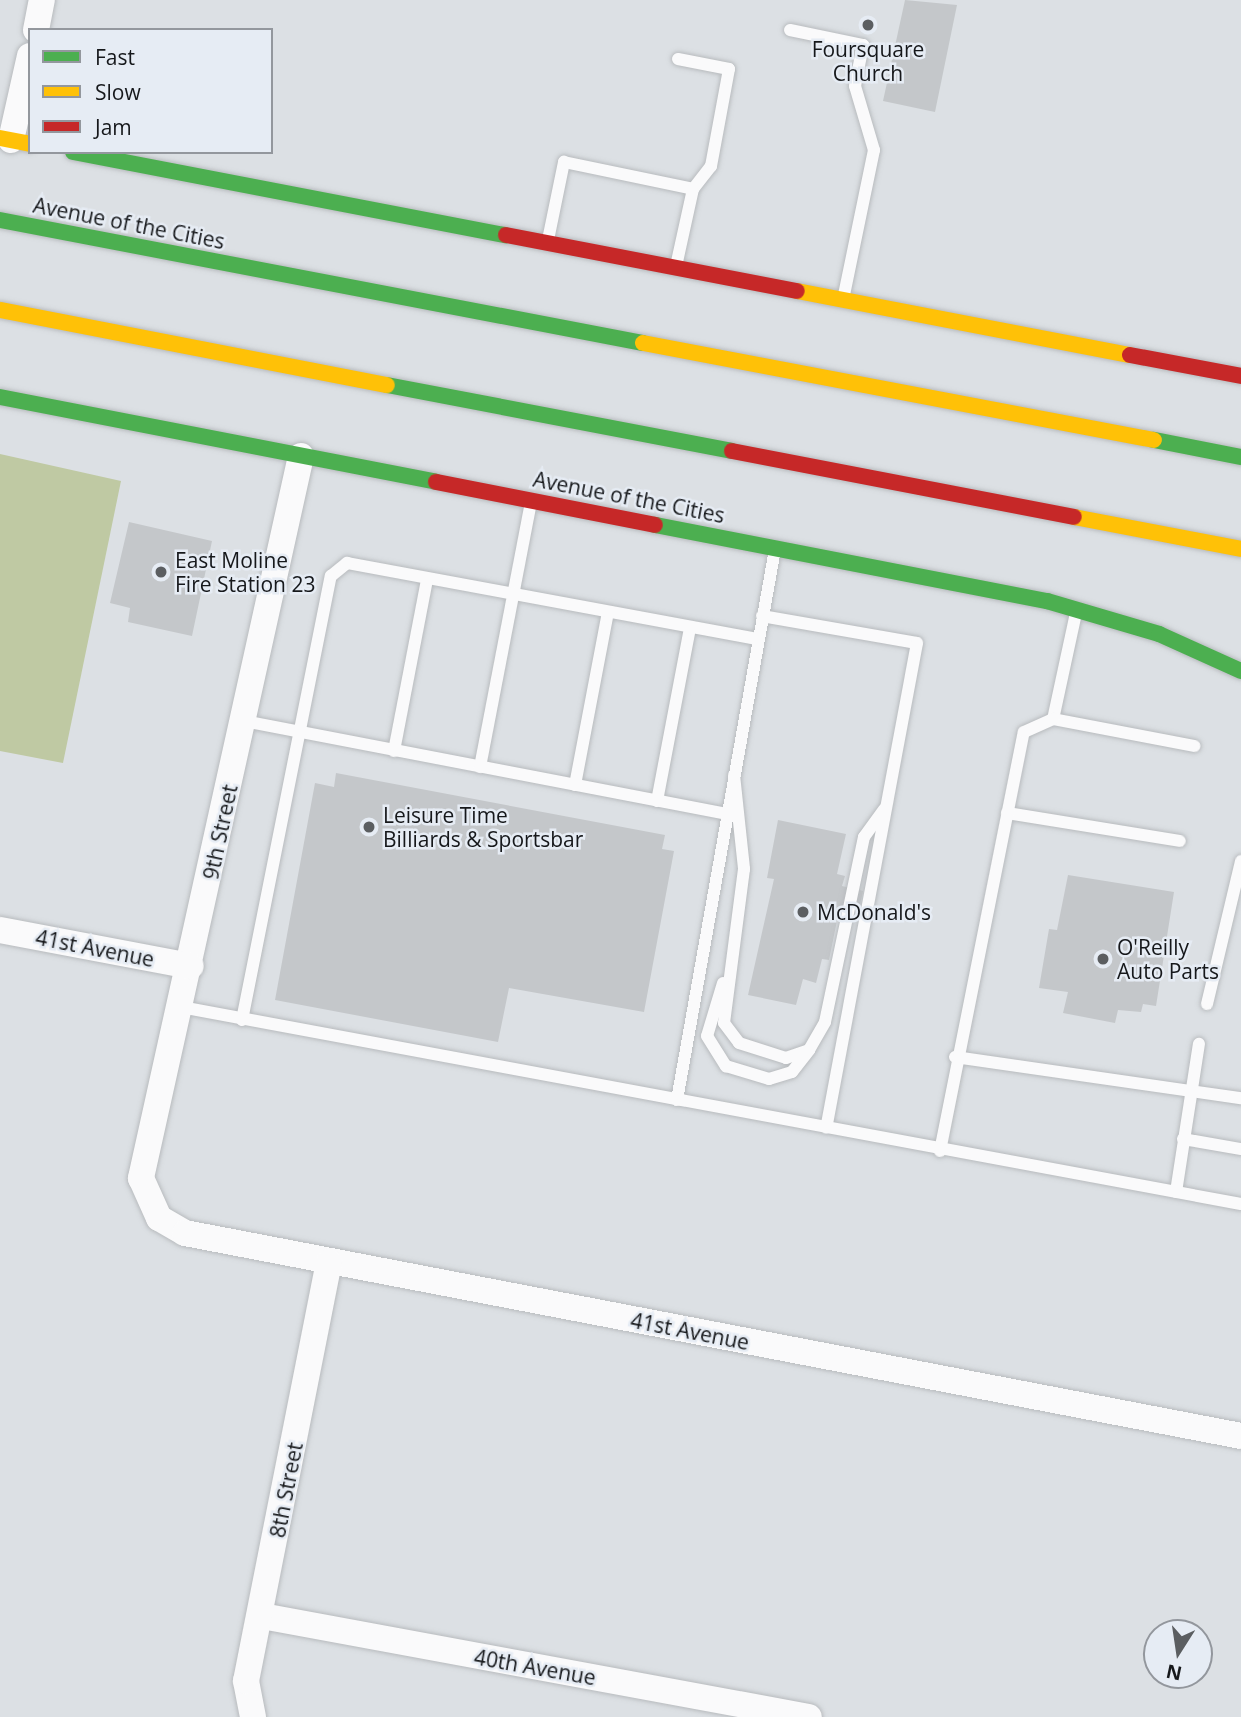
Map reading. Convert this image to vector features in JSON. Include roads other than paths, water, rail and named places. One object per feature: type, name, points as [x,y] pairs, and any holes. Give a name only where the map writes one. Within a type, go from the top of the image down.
[{"type":"main road","points":[[83,154],[675,270],[1241,376]]},
{"type":"main road","name":"Avenue of the Cities","points":[[0,220],[1241,457]]},
{"type":"main road","points":[[0,310],[1241,549]]},
{"type":"main road","name":"Avenue of the Cities","points":[[0,397],[775,546],[1077,609],[1159,634],[1241,671]]},
{"type":"main road","points":[[1030,508],[1201,560]]},
{"type":"street","points":[[36,28],[42,0]]},
{"type":"street","points":[[14,141],[28,67]]},
{"type":"street","name":"9th Street","points":[[149,1206],[142,1178],[191,967],[301,456]]},
{"type":"street","name":"41st Avenue","points":[[0,930],[191,967]]},
{"type":"street","name":"41st Avenue","points":[[149,1206],[171,1228],[185,1233],[1241,1436]]},
{"type":"street","name":"8th Street","points":[[253,1717],[246,1681],[262,1616],[329,1262]]},
{"type":"street","name":"40th Avenue","points":[[262,1616],[809,1717]]},
{"type":"lane","points":[[790,30],[863,45],[855,86],[874,150],[842,302]]},
{"type":"lane","points":[[675,270],[693,189],[711,166],[729,69],[678,59]]},
{"type":"lane","points":[[547,245],[564,162],[693,189]]},
{"type":"lane","points":[[480,767],[531,499]]},
{"type":"lane","points":[[677,1100],[728,834],[727,814],[775,546]]},
{"type":"lane","points":[[242,1020],[331,576],[347,563],[758,639]]},
{"type":"lane","points":[[394,751],[427,579]]},
{"type":"lane","points":[[1053,719],[1077,609]]},
{"type":"lane","points":[[575,785],[608,612]]},
{"type":"lane","points":[[762,616],[916,643],[826,1128]]},
{"type":"lane","points":[[657,801],[690,628]]},
{"type":"lane","points":[[940,1151],[955,1056],[1024,732],[1053,719],[1194,746]]},
{"type":"lane","points":[[244,721],[727,814]]},
{"type":"lane","points":[[734,775],[744,869],[726,977],[723,1023],[739,1043],[786,1058],[809,1050]]},
{"type":"lane","points":[[726,977],[707,1036],[726,1066],[769,1079],[792,1072],[825,1022],[864,837],[888,803]]},
{"type":"lane","points":[[1007,813],[1180,841]]},
{"type":"lane","points":[[1208,1004],[1241,861]]},
{"type":"lane","points":[[181,1007],[940,1151],[1241,1204]]},
{"type":"lane","points":[[1175,1192],[1199,1044]]},
{"type":"lane","points":[[955,1056],[1241,1098]]},
{"type":"lane","points":[[1183,1139],[1241,1149]]},
{"type":"place","name":"Foursquare Church","points":[[868,25]]},
{"type":"place","name":"East Moline Fire Station 23","points":[[161,572]]},
{"type":"place","name":"Leisure Time Billiards & Sportsbar","points":[[369,827]]},
{"type":"place","name":"McDonald's","points":[[803,912]]},
{"type":"place","name":"O'Reilly Auto Parts","points":[[1103,959]]}]
